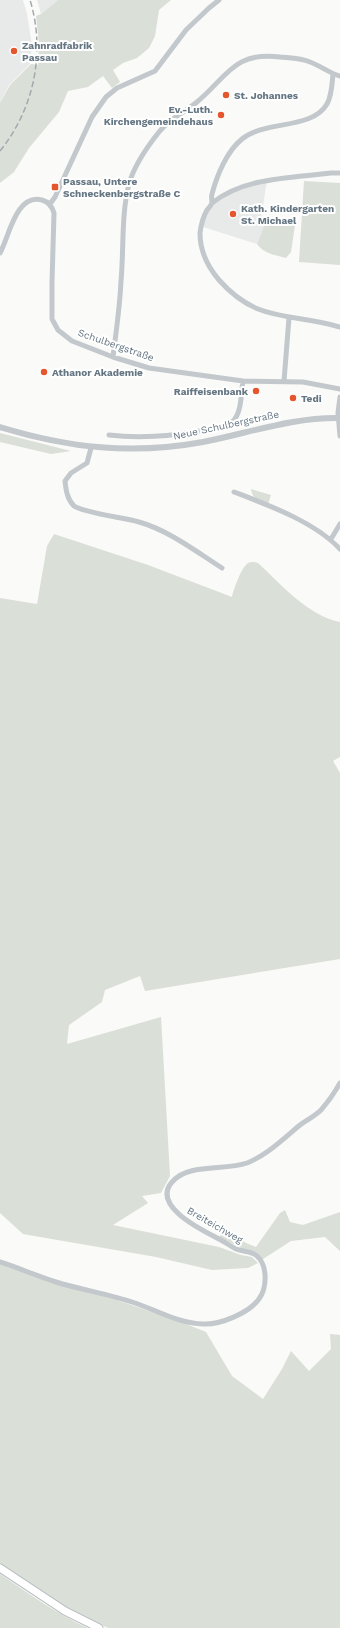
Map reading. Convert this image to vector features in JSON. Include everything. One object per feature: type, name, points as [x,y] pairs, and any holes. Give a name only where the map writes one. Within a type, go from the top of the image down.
[{"type":"main road","points":[[0,1568],[65,1611],[99,1628]]},
{"type":"street","points":[[0,253],[11,225],[22,206],[28,202],[39,200],[50,204],[55,197],[92,117],[106,97],[117,88],[155,71],[186,30],[208,8],[219,0]]},
{"type":"street","points":[[113,357],[129,183],[135,168],[160,131],[172,120],[198,102],[233,67],[246,59],[270,55],[292,58],[310,62],[340,76]]},
{"type":"street","points":[[333,74],[327,105],[316,115],[293,123],[250,133],[237,143],[220,172],[212,195],[212,203],[204,218],[200,232],[201,248],[211,270],[229,290],[247,304],[267,313],[340,326]]},
{"type":"street","points":[[212,203],[229,192],[260,182],[331,173],[340,174]]},
{"type":"street","name":"Schulbergstraße","points":[[50,204],[54,213],[52,319],[58,330],[72,341],[113,357],[149,368],[243,381],[284,381],[310,383],[340,389]]},
{"type":"street","points":[[284,381],[289,318]]},
{"type":"street","points":[[109,435],[128,437],[158,437],[223,426],[232,422],[237,412],[243,381]]},
{"type":"street","points":[[340,398],[338,408],[340,436]]},
{"type":"street","name":"Neue Schulbergstraße","points":[[0,428],[27,436],[91,448],[119,449],[171,446],[202,442],[288,422],[339,418]]},
{"type":"street","points":[[91,448],[86,463],[71,473],[65,481],[66,494],[74,506],[85,510],[140,522],[162,530],[222,568]]},
{"type":"street","points":[[234,492],[300,521],[331,539],[340,549]]},
{"type":"street","points":[[331,539],[340,524]]},
{"type":"street","name":"Breiteichweg","points":[[0,1262],[56,1282],[134,1303],[186,1321],[210,1324],[228,1319],[238,1314],[255,1303],[259,1299],[262,1292],[265,1272],[260,1260],[253,1253],[237,1249],[187,1221],[171,1206],[167,1198],[168,1186],[174,1179],[184,1173],[238,1166],[258,1158],[320,1111],[340,1083]]},
{"type":"shaded area","points":[[0,0],[23,0],[32,45],[30,64],[9,85],[0,103]]},
{"type":"shaded area","points":[[37,0],[58,0],[41,14]]},
{"type":"shaded area","points":[[58,0],[171,0],[159,10],[155,36],[149,48],[137,58],[123,63],[113,70],[120,82],[112,88],[103,76],[88,87],[68,91],[59,112],[29,148],[14,172],[0,183],[0,103],[10,85],[31,64],[38,65],[39,44],[36,16],[41,14]]},
{"type":"shaded area","name":"Kath. Kindergarten St. Michael","points":[[267,180],[261,219],[266,221],[257,244],[200,226],[206,209],[219,198]]},
{"type":"shaded area","points":[[304,181],[340,183],[340,265],[299,262]]},
{"type":"shaded area","points":[[269,219],[290,222],[295,225],[291,252],[286,258],[266,252],[257,244],[266,221]]},
{"type":"shaded area","points":[[0,433],[71,451],[51,454],[0,442]]},
{"type":"shaded area","points":[[251,489],[271,495],[268,505],[254,497]]},
{"type":"shaded area","points":[[54,534],[148,565],[232,597],[244,567],[250,562],[258,563],[286,590],[306,606],[317,613],[340,622],[340,757],[333,761],[340,773],[340,959],[145,991],[140,976],[105,990],[102,1002],[69,1025],[67,1044],[161,1017],[170,1176],[161,1193],[142,1196],[148,1203],[113,1225],[219,1247],[241,1255],[252,1257],[258,1263],[248,1268],[212,1270],[156,1257],[23,1234],[0,1213],[0,598],[37,604],[47,546]]},
{"type":"shaded area","points":[[285,1210],[290,1222],[303,1225],[340,1212],[340,1251],[325,1237],[291,1241],[263,1259],[219,1237],[221,1235],[236,1236],[246,1243],[256,1247],[280,1213]]},
{"type":"shaded area","points":[[0,1264],[88,1290],[206,1332],[232,1376],[263,1399],[282,1369],[291,1351],[309,1371],[331,1349],[330,1334],[340,1335],[340,1628],[108,1628],[52,1600],[25,1583],[0,1564]]},
{"type":"shaded area","points":[[0,1574],[54,1610],[88,1628],[0,1628]]},
{"type":"railway","points":[[0,151],[12,135],[21,117],[29,98],[34,79],[37,60],[37,40],[35,20],[30,0]]},
{"type":"place","name":"Zahnradfabrik Passau","points":[[14,51]]},
{"type":"place","name":"St. Johannes","points":[[226,95]]},
{"type":"place","name":"Ev.-Luth. Kirchengemeindehaus","points":[[221,115]]},
{"type":"place","name":"Passau, Untere Schneckenbergstraße C","points":[[55,187]]},
{"type":"place","name":"Kath. Kindergarten St. Michael","points":[[233,214]]},
{"type":"place","name":"Athanor Akademie","points":[[44,372]]},
{"type":"place","name":"Raiffeisenbank","points":[[256,391]]},
{"type":"place","name":"Tedi","points":[[293,398]]}]
